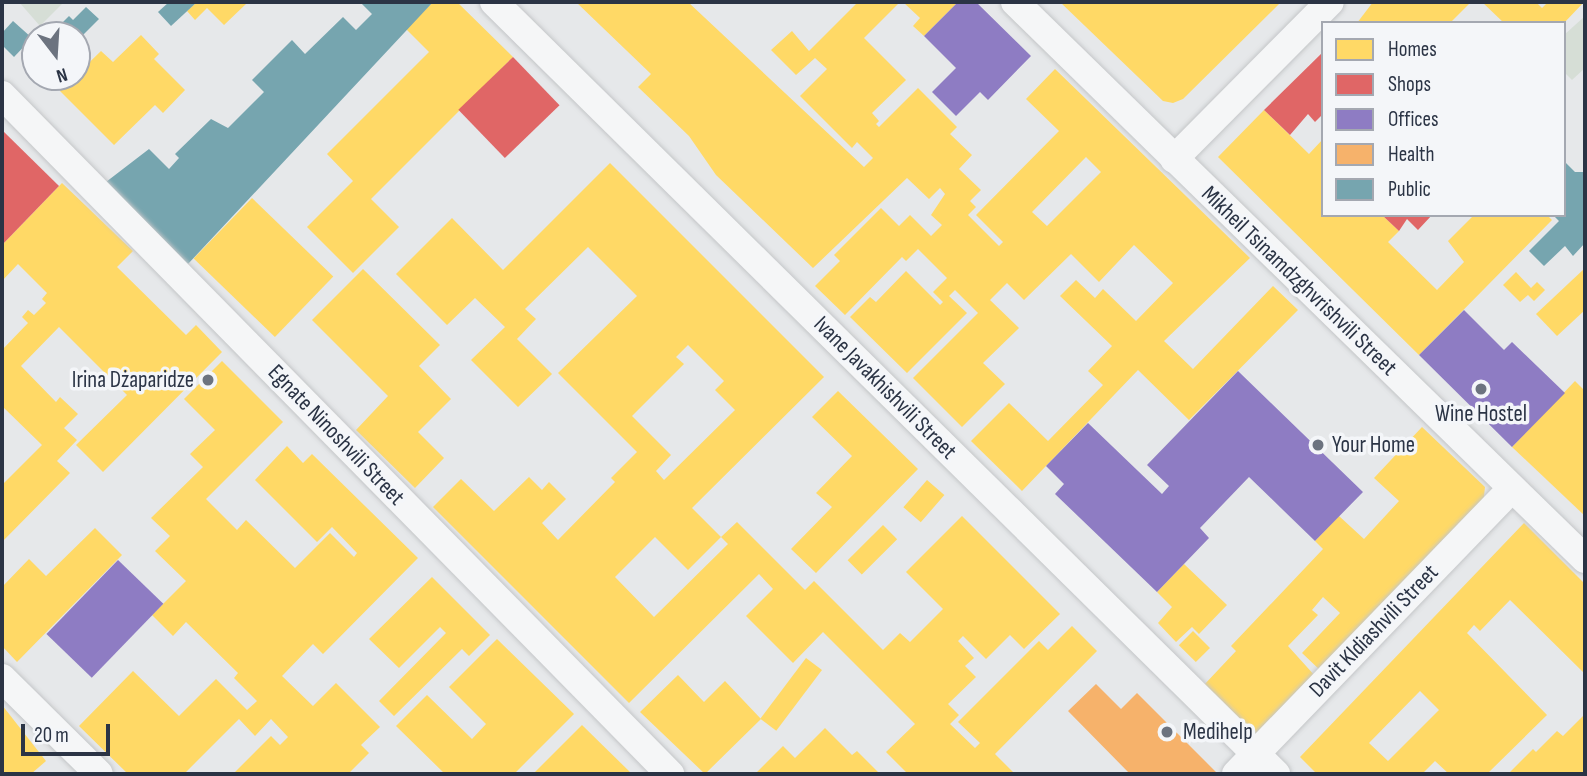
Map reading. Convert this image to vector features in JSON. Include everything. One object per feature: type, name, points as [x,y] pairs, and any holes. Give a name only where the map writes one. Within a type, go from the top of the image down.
[{"type":"street","name":"Ivane Javakhishvili Street","points":[[494,2],[1246,764],[1276,774]]},
{"type":"street","name":"Mikheil Tsinamdzghvrishvili Street","points":[[1015,2],[1585,559]]},
{"type":"street","points":[[1174,159],[1330,2]]},
{"type":"street","name":"Egnate Ninoshvili Street","points":[[2,95],[670,774]]},
{"type":"street","name":"Davit Kldiashvili Street","points":[[1246,764],[1512,488]]},
{"type":"street","points":[[2,678],[99,774]]},
{"type":"shaded area","points":[[19,2],[64,2],[45,21],[36,21]]},
{"type":"shaded area","points":[[1585,16],[1585,68],[1572,80],[1566,74],[1566,33]]},
{"type":"building: Homes","points":[[197,2],[246,4],[224,25],[207,8],[195,20],[187,11]]},
{"type":"building: Homes","points":[[433,2],[457,2],[513,57],[371,199],[399,227],[353,273],[307,227],[353,181],[327,154],[429,52],[406,29]]},
{"type":"building: Homes","points":[[576,2],[688,2],[864,167],[873,158],[857,142],[852,148],[800,96],[827,69],[815,58],[796,75],[771,50],[792,31],[809,51],[858,2],[900,2],[864,38],[906,80],[872,113],[879,121],[876,124],[879,127],[918,88],[957,127],[950,134],[972,155],[959,169],[981,190],[970,201],[976,207],[968,215],[999,246],[1003,242],[976,215],[1059,131],[1026,99],[1055,69],[1250,258],[1164,341],[1193,369],[1273,286],[1298,310],[1189,420],[1138,370],[1022,491],[971,441],[1009,403],[1048,441],[1103,385],[1088,371],[1112,346],[1060,296],[1076,280],[1095,298],[1103,289],[1136,321],[1173,283],[1134,245],[1099,282],[1071,254],[1024,300],[1007,283],[990,300],[1019,328],[983,363],[1005,384],[962,427],[913,378],[978,313],[955,290],[949,296],[967,313],[907,373],[850,317],[870,297],[876,302],[906,271],[940,305],[943,302],[933,292],[947,278],[918,249],[906,261],[902,257],[845,315],[815,286],[840,261],[834,255],[881,208],[899,226],[910,215],[931,236],[942,225],[931,215],[945,194],[940,188],[929,199],[907,178],[813,268],[716,175],[689,136],[638,87],[651,74]],"holes":[[[1086,157],[1101,172],[1047,226],[1032,212]]]},
{"type":"building: Homes","points":[[903,2],[958,2],[924,36],[913,26],[920,18]]},
{"type":"building: Homes","points":[[1060,2],[1281,2],[1183,99],[1173,103],[1163,101]]},
{"type":"building: Homes","points":[[1373,2],[1471,2],[1452,21],[1359,21]]},
{"type":"building: Homes","points":[[1482,2],[1536,2],[1542,8],[1548,2],[1584,2],[1566,21],[1502,21]]},
{"type":"building: Homes","points":[[141,35],[159,54],[154,59],[185,90],[163,113],[155,105],[114,145],[60,91],[91,91],[91,61],[101,51],[113,62]]},
{"type":"building: Homes","points":[[1264,110],[1309,154],[1321,141],[1321,217],[1384,217],[1399,231],[1388,242],[1437,290],[1464,262],[1448,241],[1472,217],[1549,217],[1552,220],[1419,355],[1218,157]]},
{"type":"building: Homes","points":[[610,163],[824,377],[692,508],[721,537],[737,522],[805,590],[814,581],[883,650],[900,633],[910,642],[943,609],[906,572],[962,516],[1060,614],[1024,649],[1010,635],[986,659],[963,636],[958,641],[974,658],[965,666],[976,677],[948,704],[959,715],[950,724],[975,748],[980,743],[958,722],[1039,641],[1048,650],[1072,626],[1097,651],[995,754],[1015,774],[908,774],[886,752],[915,724],[823,632],[793,663],[746,616],[773,589],[759,574],[629,703],[433,507],[461,479],[494,511],[529,477],[542,490],[549,482],[566,499],[542,523],[558,540],[615,482],[611,478],[637,452],[558,373],[637,296],[588,247],[525,309],[536,319],[517,339],[552,374],[518,407],[471,360],[505,327],[475,298],[447,325],[396,274],[452,218],[503,270]],"holes":[[[688,345],[724,381],[715,390],[735,410],[664,480],[656,471],[671,455],[632,416],[684,364],[676,357]],[[655,537],[688,570],[721,537],[728,544],[654,617],[615,577]]]},
{"type":"building: Homes","points":[[62,183],[133,251],[117,267],[186,335],[196,325],[222,352],[103,472],[76,445],[127,395],[59,327],[21,366],[56,402],[60,397],[78,414],[64,428],[77,440],[57,461],[70,473],[2,542],[2,485],[42,445],[2,406],[2,350],[28,323],[22,317],[28,310],[34,315],[46,303],[42,299],[47,293],[18,264],[2,281],[2,245]]},
{"type":"building: Homes","points":[[252,198],[333,276],[275,337],[194,258]]},
{"type":"building: Homes","points":[[1585,268],[1585,310],[1557,336],[1536,314]]},
{"type":"building: Homes","points":[[363,269],[440,345],[419,366],[451,399],[418,432],[444,458],[415,488],[356,430],[388,396],[312,320]]},
{"type":"building: Homes","points":[[1516,272],[1531,288],[1537,282],[1545,290],[1534,301],[1528,295],[1520,302],[1503,285]]},
{"type":"building: Homes","points":[[222,361],[283,422],[206,499],[237,530],[246,520],[295,568],[330,533],[354,557],[357,553],[332,527],[317,542],[255,480],[287,446],[303,463],[312,454],[418,558],[323,654],[313,644],[282,676],[313,706],[336,683],[380,727],[361,745],[369,753],[348,774],[233,774],[271,736],[280,745],[288,737],[271,719],[255,736],[239,719],[184,774],[128,774],[79,726],[133,671],[179,716],[216,679],[247,710],[257,701],[234,678],[238,673],[186,622],[173,636],[152,615],[186,581],[155,551],[170,536],[151,518],[203,467],[190,454],[215,430],[184,399]]},
{"type":"building: Homes","points":[[1575,381],[1585,391],[1585,516],[1512,447]]},
{"type":"building: Homes","points":[[838,391],[918,469],[816,573],[791,549],[832,507],[816,493],[852,456],[812,417]]},
{"type":"building: Homes","points":[[1422,427],[1485,487],[1483,505],[1322,672],[1302,653],[1340,613],[1323,597],[1312,610],[1318,615],[1288,646],[1316,677],[1263,742],[1203,686],[1236,651],[1231,646],[1323,549],[1315,541],[1339,516],[1364,539],[1399,501],[1374,478]]},
{"type":"building: Homes","points":[[927,480],[944,495],[921,522],[903,507]]},
{"type":"building: Homes","points":[[1524,523],[1585,584],[1585,674],[1510,600],[1480,631],[1474,625],[1467,633],[1547,715],[1487,774],[1449,774],[1435,761],[1422,774],[1317,774],[1300,757]],"holes":[[[1420,691],[1439,710],[1388,761],[1369,743]]]},
{"type":"building: Homes","points":[[883,525],[897,539],[862,574],[848,560]]},
{"type":"building: Homes","points":[[95,528],[122,555],[17,662],[2,646],[2,587],[29,559],[46,576]]},
{"type":"building: Homes","points":[[1184,564],[1227,605],[1199,634],[1192,627],[1176,642],[1158,623],[1172,607],[1157,592]]},
{"type":"building: Homes","points":[[432,577],[490,635],[469,656],[462,649],[394,716],[379,701],[446,633],[440,627],[399,668],[369,639]]},
{"type":"building: Homes","points":[[1193,631],[1210,648],[1196,662],[1179,645]]},
{"type":"building: Homes","points":[[497,639],[574,714],[514,774],[445,774],[396,726],[427,695],[472,739],[486,724],[449,687]]},
{"type":"building: Homes","points":[[806,658],[822,670],[776,731],[760,719]]},
{"type":"building: Homes","points":[[678,675],[704,702],[725,681],[761,719],[705,774],[640,712]]},
{"type":"building: Homes","points":[[2,705],[46,761],[31,774],[2,774]]},
{"type":"building: Homes","points":[[1585,714],[1585,774],[1508,774],[1533,749],[1536,752],[1557,731],[1563,736]]},
{"type":"building: Homes","points":[[582,725],[632,774],[533,774]]},
{"type":"building: Homes","points":[[825,728],[852,755],[857,751],[880,774],[755,774],[783,746],[795,758]]},
{"type":"building: Shops","points":[[1321,54],[1321,116],[1315,122],[1308,114],[1290,135],[1264,110]]},
{"type":"building: Shops","points":[[513,57],[560,105],[505,158],[458,110]]},
{"type":"building: Shops","points":[[2,130],[59,186],[2,245]]},
{"type":"building: Shops","points":[[1384,217],[1430,217],[1418,230],[1407,219],[1399,231]]},
{"type":"building: Offices","points":[[958,2],[976,2],[1031,56],[988,100],[980,92],[956,116],[932,92],[956,68],[924,36]]},
{"type":"building: Offices","points":[[1464,310],[1504,350],[1512,342],[1565,393],[1512,447],[1419,355]]},
{"type":"building: Offices","points":[[1238,371],[1363,492],[1315,541],[1249,477],[1200,528],[1209,538],[1157,592],[1055,494],[1064,484],[1046,466],[1088,423],[1162,494],[1169,486],[1147,465]]},
{"type":"building: Offices","points":[[118,560],[163,604],[92,678],[46,634]]},
{"type":"building: Health","points":[[1096,684],[1121,709],[1137,693],[1218,774],[1130,774],[1068,711]]},
{"type":"building: Public","points":[[169,2],[197,2],[171,26],[158,12]]},
{"type":"building: Public","points":[[360,2],[433,2],[188,264],[106,182],[149,149],[169,169],[179,158],[175,154],[211,119],[228,128],[264,92],[252,80],[292,40],[305,54],[343,17],[356,30],[372,14]]},
{"type":"building: Public","points":[[86,7],[99,19],[91,27],[91,21],[64,21],[69,16],[73,20]]},
{"type":"building: Public","points":[[13,21],[21,28],[21,50],[14,57],[2,45],[2,33]]},
{"type":"building: Public","points":[[1566,163],[1575,172],[1585,172],[1585,243],[1573,256],[1565,246],[1544,266],[1529,251],[1559,221],[1555,217],[1566,217]]},
{"type":"place","name":"Irina Dżaparidze","points":[[208,380]]},
{"type":"place","name":"Wine Hostel","points":[[1481,389]]},
{"type":"place","name":"Your Home","points":[[1318,445]]},
{"type":"place","name":"Medihelp","points":[[1167,732]]}]
